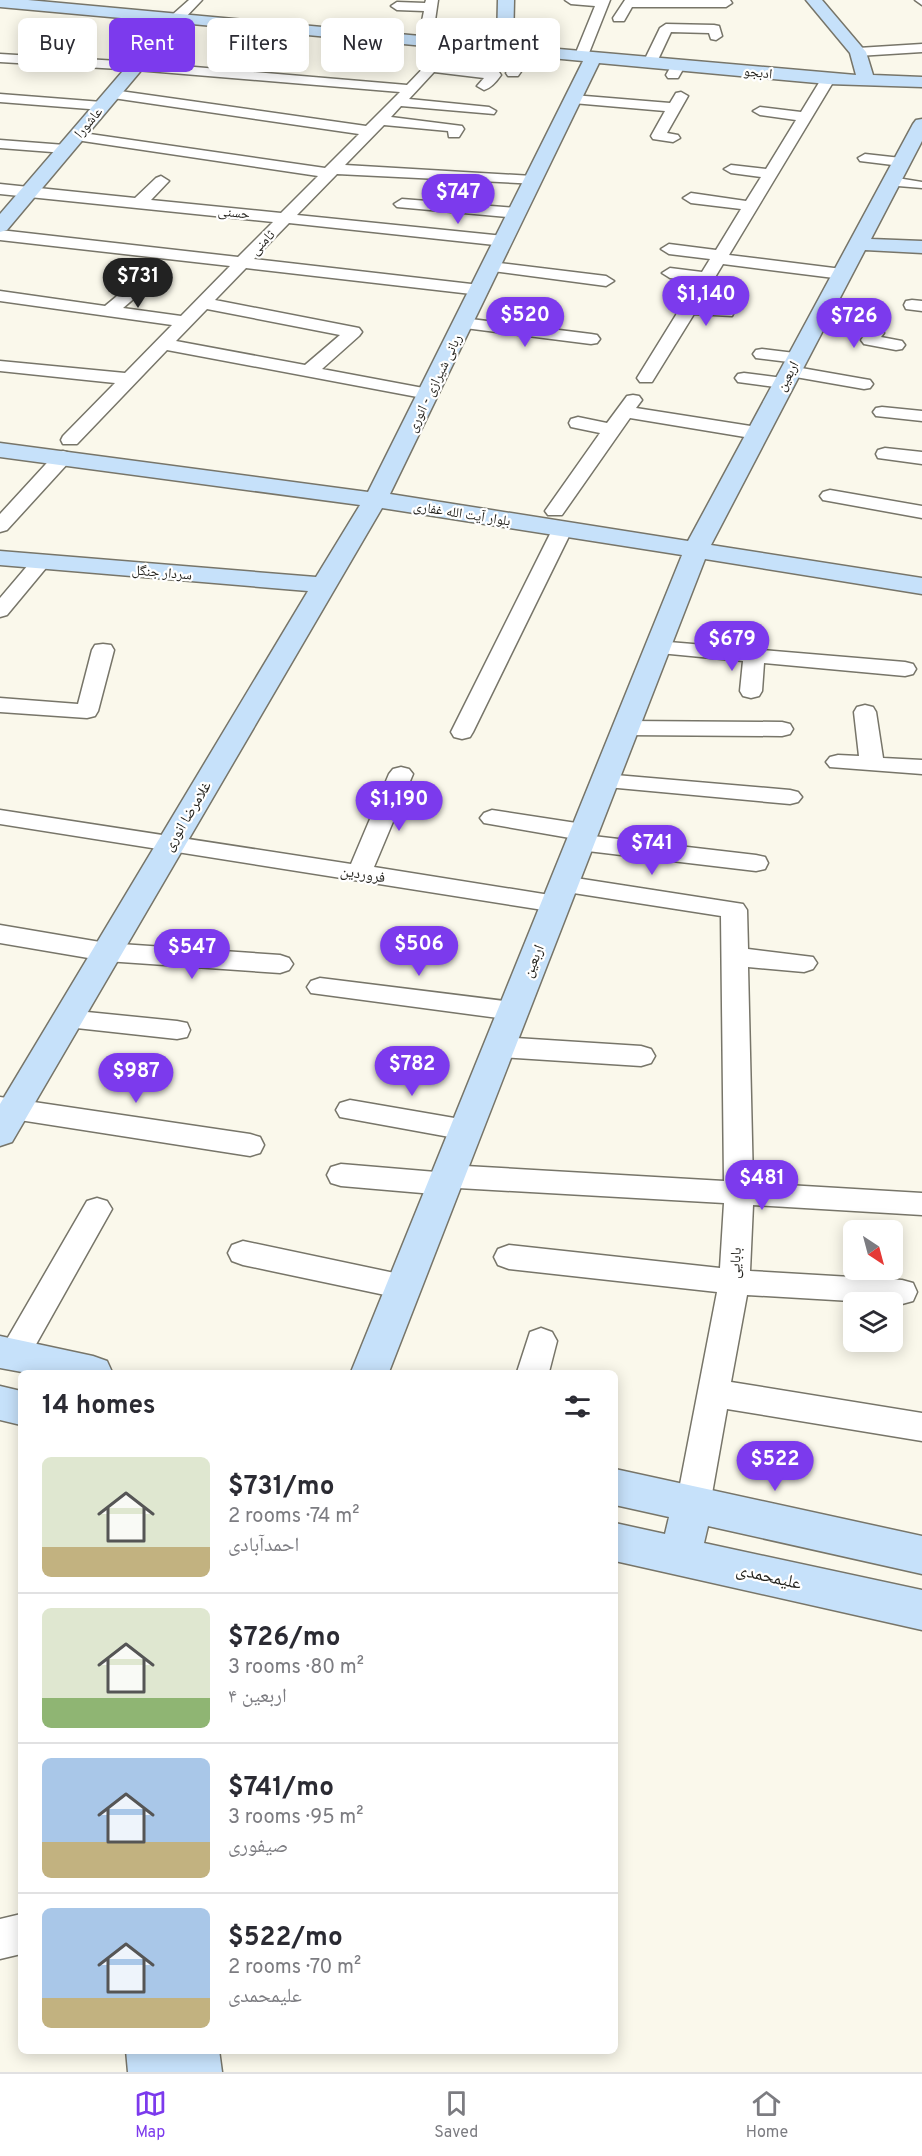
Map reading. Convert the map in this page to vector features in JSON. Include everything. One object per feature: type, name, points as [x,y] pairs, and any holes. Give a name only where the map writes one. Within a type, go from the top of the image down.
[{"type":"street","points":[[177,18],[196,0]]},
{"type":"street","points":[[506,0],[506,18]]},
{"type":"street","points":[[571,0],[604,1],[588,56]]},
{"type":"street","points":[[619,18],[628,3],[726,3],[723,0]]},
{"type":"street","points":[[814,0],[858,52],[866,81]]},
{"type":"street","name":"ادبجو","points":[[0,2],[49,3],[177,18]]},
{"type":"street","points":[[706,3],[716,17]]},
{"type":"street","points":[[397,6],[432,4]]},
{"type":"street","name":"ادبجو","points":[[195,20],[416,40]]},
{"type":"street","points":[[651,61],[665,44],[666,28],[714,29],[716,36]]},
{"type":"street","points":[[10,42],[0,56],[18,58]]},
{"type":"street","points":[[858,52],[922,48]]},
{"type":"street","name":"ادبجو","points":[[560,53],[651,61],[676,69],[828,79],[922,82]]},
{"type":"street","name":"ربانی شیرازی - انوری","points":[[379,492],[533,181],[582,90],[588,56]]},
{"type":"street","points":[[195,71],[410,89]]},
{"type":"street","name":"عاشورا","points":[[0,226],[131,72]]},
{"type":"street","name":"ثامنی","points":[[0,526],[129,379],[426,72]]},
{"type":"street","points":[[452,72],[494,75],[484,86]]},
{"type":"street","points":[[646,378],[770,174],[790,132],[805,117],[828,79]]},
{"type":"street","points":[[582,90],[678,102],[658,136],[673,138]]},
{"type":"street","points":[[202,106],[214,97]]},
{"type":"street","points":[[797,97],[816,100]]},
{"type":"street","points":[[0,98],[33,105],[107,100],[202,106],[375,125],[448,127],[457,129],[454,134]]},
{"type":"street","points":[[398,102],[489,111]]},
{"type":"street","points":[[760,111],[805,117]]},
{"type":"street","name":"اربعین","points":[[371,1370],[699,542],[921,128]]},
{"type":"street","points":[[140,146],[158,130]]},
{"type":"street","points":[[0,144],[71,143],[140,146],[331,171],[533,181]]},
{"type":"street","points":[[411,174],[422,156]]},
{"type":"street","points":[[865,158],[901,162]]},
{"type":"street","points":[[731,169],[770,174]]},
{"type":"street","points":[[139,203],[161,181]]},
{"type":"street","points":[[891,182],[916,185]]},
{"type":"street","points":[[118,201],[133,187]]},
{"type":"street","name":"حسنی","points":[[0,189],[504,241]]},
{"type":"street","points":[[691,198],[751,206]]},
{"type":"street","points":[[402,204],[517,213]]},
{"type":"street","points":[[0,235],[480,290]]},
{"type":"street","points":[[858,244],[922,247]]},
{"type":"street","points":[[669,249],[842,274]]},
{"type":"street","points":[[491,267],[606,281]]},
{"type":"street","points":[[670,273],[708,278]]},
{"type":"street","points":[[109,311],[146,280]]},
{"type":"street","points":[[0,296],[66,298],[83,308],[185,321]]},
{"type":"street","points":[[203,303],[353,332],[309,371]]},
{"type":"street","points":[[69,320],[83,308]]},
{"type":"street","points":[[689,308],[726,312]]},
{"type":"street","points":[[463,323],[591,339]]},
{"type":"street","points":[[816,323],[875,333],[870,340],[896,345]]},
{"type":"street","points":[[164,344],[428,394]]},
{"type":"street","points":[[762,354],[790,371]]},
{"type":"street","points":[[238,376],[254,361]]},
{"type":"street","points":[[0,366],[129,379]]},
{"type":"street","points":[[744,378],[790,371],[858,378]]},
{"type":"street","points":[[462,732],[559,520],[629,406],[757,433]]},
{"type":"street","points":[[882,412],[922,416]]},
{"type":"street","points":[[578,423],[613,430]]},
{"type":"street","name":"بلوار آیت الله غفاری","points":[[0,433],[66,449],[379,492],[699,542],[922,586]]},
{"type":"street","name":"بلوار آیت الله غفاری","points":[[0,450],[66,449]]},
{"type":"street","points":[[885,454],[922,459]]},
{"type":"street","name":"غلامرضا انوری","points":[[5,1116],[67,1019],[379,492]]},
{"type":"street","points":[[830,496],[922,512]]},
{"type":"street","name":"بلوار آیت الله غفاری","points":[[699,542],[922,567]]},
{"type":"street","name":"سردار جنگل","points":[[0,558],[323,585]]},
{"type":"street","points":[[0,611],[41,562]]},
{"type":"street","points":[[657,647],[905,669]]},
{"type":"street","points":[[0,705],[87,711],[103,650]]},
{"type":"street","points":[[751,691],[754,656]]},
{"type":"street","points":[[865,712],[872,764]]},
{"type":"street","points":[[625,728],[782,729]]},
{"type":"street","points":[[838,762],[922,767]]},
{"type":"street","points":[[359,873],[401,774]]},
{"type":"street","points":[[604,781],[790,797]]},
{"type":"street","name":"فروردین","points":[[0,817],[359,873],[734,910]]},
{"type":"street","points":[[492,818],[581,837],[756,863]]},
{"type":"street","name":"بابایی","points":[[693,1504],[734,1282],[739,1193],[734,910]]},
{"type":"street","points":[[0,934],[106,952],[280,964]]},
{"type":"street","points":[[735,957],[804,963]]},
{"type":"street","points":[[320,987],[513,1011]]},
{"type":"street","points":[[67,1019],[177,1030]]},
{"type":"street","points":[[499,1047],[641,1056]]},
{"type":"street","points":[[350,1110],[466,1130]]},
{"type":"street","points":[[5,1116],[250,1145]]},
{"type":"street","points":[[341,1175],[739,1193],[922,1204]]},
{"type":"street","points":[[83,1370],[7,1354],[97,1209]]},
{"type":"street","points":[[243,1252],[404,1287]]},
{"type":"street","points":[[509,1257],[734,1282],[902,1292]]},
{"type":"street","points":[[534,1370],[541,1341]]},
{"type":"street","points":[[714,1393],[922,1427]]},
{"type":"street","points":[[0,1403],[18,1407]]},
{"type":"street","points":[[618,1488],[922,1555]]},
{"type":"street","points":[[680,1556],[693,1504]]},
{"type":"street","name":"علیمحمدی","points":[[618,1543],[922,1611]]},
{"type":"street","points":[[0,1939],[18,1935]]},
{"type":"street","points":[[151,2054],[153,2072]]},
{"type":"street","points":[[195,2054],[197,2072]]}]
